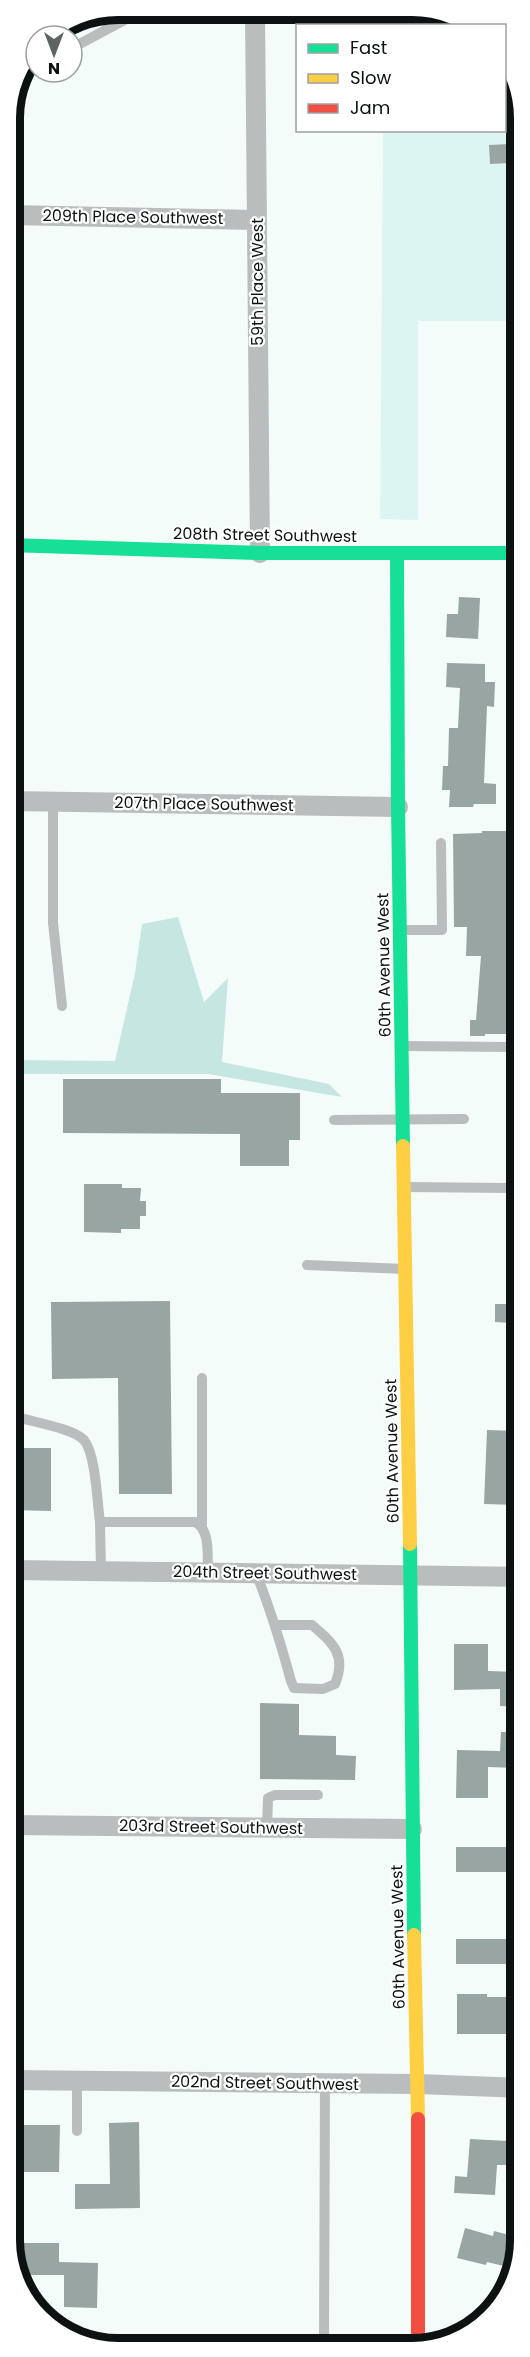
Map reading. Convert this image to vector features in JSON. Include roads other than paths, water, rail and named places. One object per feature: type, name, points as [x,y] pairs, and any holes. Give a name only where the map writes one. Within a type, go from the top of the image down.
[{"type":"street","name":"59th Place West","points":[[255,20],[260,553]]},
{"type":"street","name":"209th Place Southwest","points":[[20,215],[257,220]]},
{"type":"street","name":"208th Street Southwest","points":[[20,545],[260,553],[511,553]]},
{"type":"street","name":"60th Avenue West","points":[[397,554],[398,807],[412,1829],[418,2084],[418,2338]]},
{"type":"street","name":"207th Place Southwest","points":[[20,801],[398,807]]},
{"type":"street","name":"204th Street Southwest","points":[[20,1570],[510,1577]]},
{"type":"street","name":"203rd Street Southwest","points":[[20,1825],[412,1829]]},
{"type":"street","name":"202nd Street Southwest","points":[[20,2080],[418,2084],[510,2088]]},
{"type":"lane","points":[[84,42],[124,20]]},
{"type":"lane","points":[[52,802],[52,923],[62,1006]]},
{"type":"lane","points":[[400,930],[442,930],[441,843]]},
{"type":"lane","points":[[402,1046],[511,1047]]},
{"type":"lane","points":[[334,1120],[464,1119]]},
{"type":"lane","points":[[404,1187],[510,1188]]},
{"type":"lane","points":[[307,1265],[405,1269]]},
{"type":"lane","points":[[202,1378],[202,1526],[205,1532],[208,1572]]},
{"type":"lane","points":[[20,1418],[74,1433],[84,1441],[92,1458],[100,1522],[101,1571]]},
{"type":"lane","points":[[100,1522],[195,1522],[202,1526]]},
{"type":"lane","points":[[256,1573],[276,1625],[294,1688],[323,1689],[335,1684],[341,1670],[338,1654],[325,1636],[312,1625],[276,1625]]},
{"type":"lane","points":[[267,1828],[268,1798],[275,1795],[318,1796]]},
{"type":"lane","points":[[76,2080],[77,2132]]},
{"type":"lane","points":[[324,2338],[325,2083]]}]
